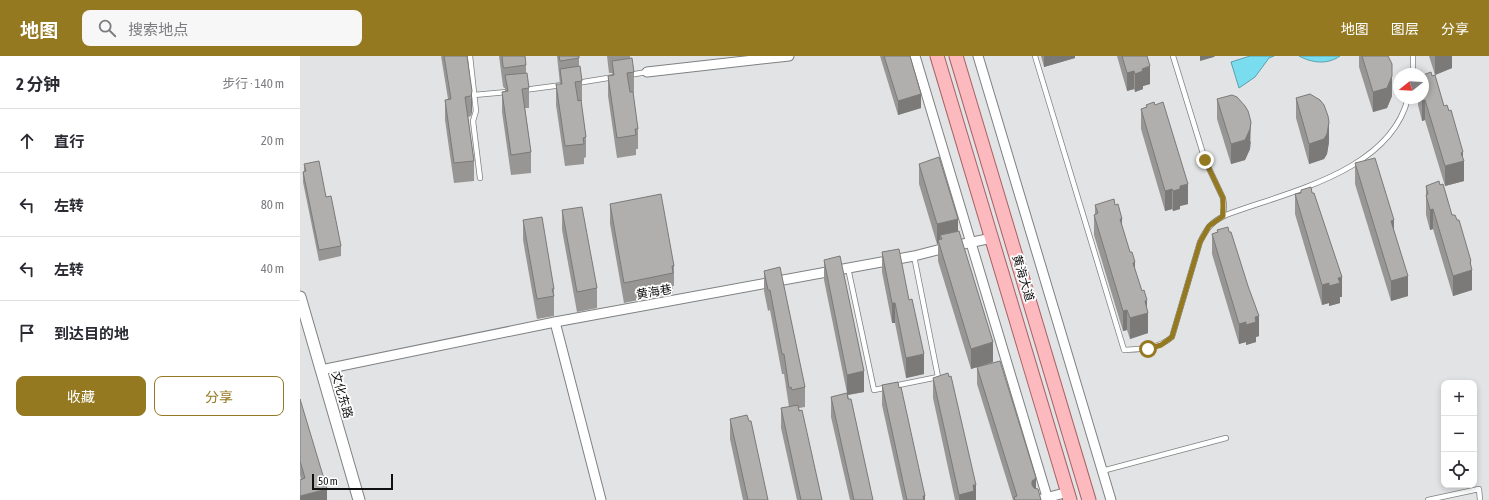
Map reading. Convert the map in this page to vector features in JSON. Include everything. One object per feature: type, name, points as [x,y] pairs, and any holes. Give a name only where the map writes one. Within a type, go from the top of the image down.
[{"type":"main road","name":"黄海大道","points":[[937,56],[1069,496]]},
{"type":"main road","name":"黄海大道","points":[[956,56],[1089,500]]},
{"type":"street","points":[[647,72],[789,56]]},
{"type":"street","points":[[915,56],[1047,498]]},
{"type":"street","points":[[978,56],[1111,500]]},
{"type":"street","name":"黄海巷","points":[[321,370],[555,322],[914,256],[949,246],[992,238]]},
{"type":"street","name":"文化东路","points":[[300,296],[359,500]]},
{"type":"street","points":[[555,322],[601,500]]},
{"type":"street","points":[[1038,500],[1069,496]]},
{"type":"lane","points":[[470,56],[476,111],[473,121],[480,178]]},
{"type":"lane","points":[[1035,56],[1124,350],[1148,349],[1161,345],[1172,337],[1200,242],[1209,226],[1223,216],[1316,183],[1360,162],[1388,136],[1399,122],[1406,104]]},
{"type":"lane","points":[[1173,56],[1205,160],[1223,198],[1223,216]]},
{"type":"lane","points":[[1413,56],[1413,68]]},
{"type":"lane","points":[[624,76],[647,72]]},
{"type":"lane","points":[[518,90],[616,77]]},
{"type":"lane","points":[[474,95],[511,91]]},
{"type":"lane","points":[[848,268],[874,390],[938,377],[914,256]]},
{"type":"lane","points":[[1102,471],[1226,438]]},
{"type":"lane","points":[[1428,500],[1479,489],[1480,500]]},
{"type":"water","points":[[1250,56],[1274,56],[1269,58],[1255,77],[1239,88],[1231,62]]},
{"type":"water","points":[[1299,56],[1340,56],[1330,61],[1320,62]]},
{"type":"building","points":[[444,56],[467,56],[472,91],[471,96],[465,97],[474,161],[454,163],[445,100],[451,99]]},
{"type":"building","points":[[502,56],[525,56],[526,65],[504,68]]},
{"type":"building","points":[[559,56],[579,56],[579,58],[560,61]]},
{"type":"building","points":[[884,56],[910,56],[921,94],[898,101]]},
{"type":"building","points":[[1122,56],[1147,56],[1150,66],[1135,74],[1134,71],[1127,73]]},
{"type":"building","points":[[1362,56],[1388,56],[1392,64],[1392,76],[1387,88],[1373,92]]},
{"type":"building","points":[[632,58],[634,72],[627,73],[630,92],[633,92],[638,129],[635,129],[636,135],[617,138],[608,76],[614,75],[612,61]]},
{"type":"building","points":[[580,66],[582,81],[575,82],[578,101],[581,100],[586,137],[583,138],[584,144],[565,146],[556,84],[562,84],[560,69]]},
{"type":"building","points":[[1431,72],[1432,76],[1435,75],[1444,106],[1447,105],[1449,111],[1451,110],[1463,152],[1461,153],[1464,161],[1445,166],[1426,104],[1429,104],[1429,73]]},
{"type":"building","points":[[527,73],[529,88],[522,89],[531,152],[511,155],[502,92],[508,91],[505,75]]},
{"type":"building","points":[[1310,94],[1320,100],[1324,105],[1329,122],[1327,134],[1324,139],[1309,144],[1296,98]]},
{"type":"building","points":[[1232,95],[1237,97],[1245,106],[1251,122],[1250,129],[1245,140],[1231,144],[1217,99]]},
{"type":"building","points":[[1154,102],[1155,105],[1163,102],[1188,184],[1180,186],[1180,189],[1173,191],[1172,189],[1165,191],[1141,109]]},
{"type":"building","points":[[939,157],[958,219],[937,224],[919,164]]},
{"type":"building","points":[[1375,158],[1394,220],[1391,221],[1408,276],[1391,281],[1355,163]]},
{"type":"building","points":[[319,161],[326,197],[331,196],[341,246],[319,250],[303,172],[306,171],[304,164]]},
{"type":"building","points":[[1439,181],[1440,185],[1443,184],[1452,215],[1455,215],[1457,220],[1459,220],[1471,261],[1472,270],[1453,276],[1433,209],[1430,210],[1426,195],[1428,194],[1426,186]]},
{"type":"building","points":[[1311,187],[1342,277],[1338,278],[1340,283],[1329,286],[1329,283],[1322,285],[1295,194],[1301,193],[1301,190]]},
{"type":"building","points":[[661,194],[674,266],[672,266],[673,273],[624,283],[610,204]]},
{"type":"building","points":[[1114,199],[1115,205],[1118,204],[1122,219],[1120,219],[1130,252],[1132,252],[1135,262],[1133,263],[1142,291],[1144,290],[1147,300],[1145,301],[1148,313],[1130,318],[1127,310],[1123,311],[1094,215],[1098,213],[1095,205]]},
{"type":"building","points":[[582,207],[597,288],[577,292],[562,210]]},
{"type":"building","points":[[542,217],[554,296],[537,299],[523,220]]},
{"type":"building","points":[[1228,227],[1259,316],[1255,317],[1256,322],[1246,325],[1246,322],[1239,324],[1212,234],[1218,232],[1217,230]]},
{"type":"building","points":[[959,231],[993,342],[971,349],[938,240],[942,239],[940,235]]},
{"type":"building","points":[[899,249],[909,300],[912,299],[924,354],[906,358],[895,303],[892,303],[882,252]]},
{"type":"building","points":[[840,256],[864,371],[847,375],[824,260]]},
{"type":"building","points":[[780,267],[805,387],[792,390],[791,387],[789,388],[784,354],[782,354],[770,290],[768,290],[764,271]]},
{"type":"building","points":[[1000,361],[1036,478],[1032,481],[1032,485],[1034,488],[1038,489],[1041,500],[1015,500],[1014,497],[1017,496],[977,367]]},
{"type":"building","points":[[948,373],[949,377],[951,376],[976,485],[973,485],[974,491],[959,495],[933,378]]},
{"type":"building","points":[[898,382],[899,388],[901,387],[925,496],[923,496],[924,500],[907,500],[882,385]]},
{"type":"building","points":[[847,393],[848,399],[851,399],[873,500],[854,500],[831,397]]},
{"type":"building","points":[[300,399],[327,489],[300,496],[300,480],[305,478],[300,461]]},
{"type":"building","points":[[798,405],[799,411],[802,410],[822,500],[801,500],[781,408]]},
{"type":"building","points":[[747,415],[749,421],[751,421],[768,500],[748,500],[730,419]]},
{"type":"route","points":[[1148,349],[1161,345],[1172,337],[1200,242],[1207,228],[1223,216],[1223,198],[1205,160]]}]
